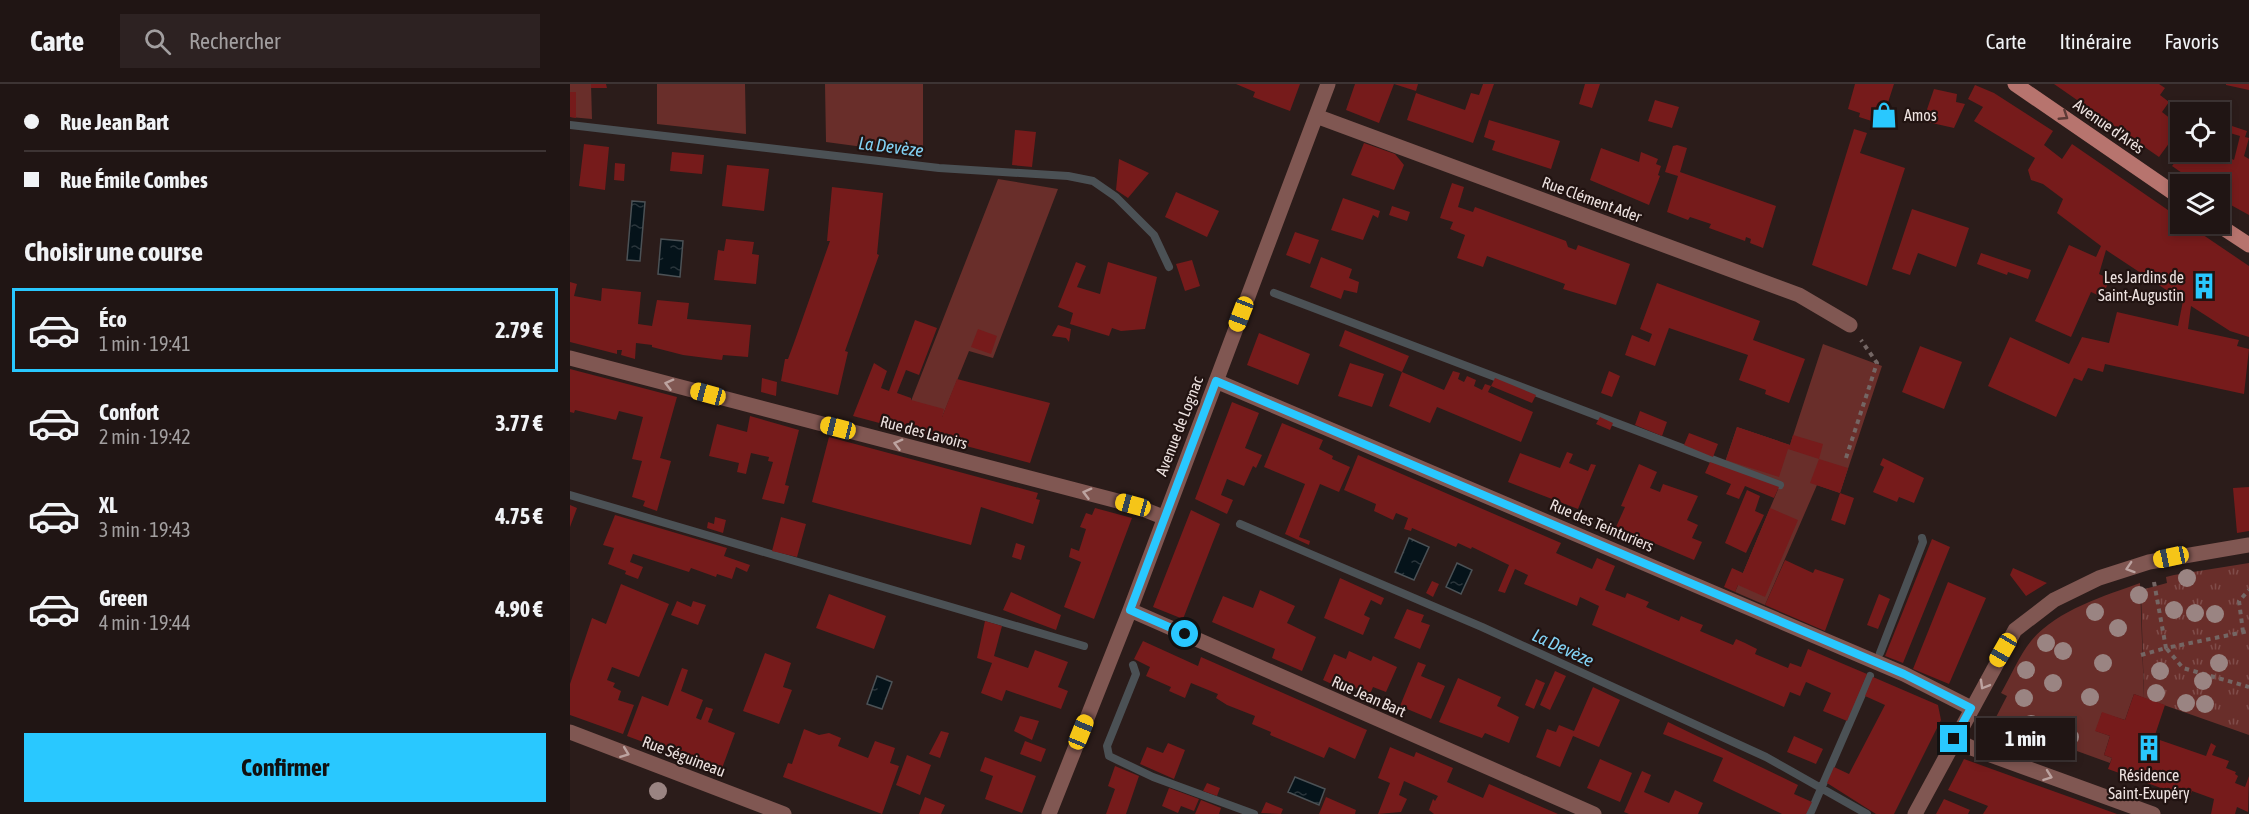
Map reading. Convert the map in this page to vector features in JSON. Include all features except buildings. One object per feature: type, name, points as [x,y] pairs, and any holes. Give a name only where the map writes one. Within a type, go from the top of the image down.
[{"type":"main road","name":"Avenue d'Arès","points":[[2015,84],[2170,190]]},
{"type":"main road","points":[[2230,233],[2249,245]]},
{"type":"street","name":"Avenue de Lognac","points":[[1049,814],[1130,610],[1163,517],[1328,84]]},
{"type":"street","name":"Rue Clément Ader","points":[[1316,116],[1799,295],[1850,325]]},
{"type":"street","name":"Rue des Lavoirs","points":[[570,358],[1133,505],[1163,517]]},
{"type":"street","name":"Rue des Teinturiers","points":[[1216,381],[1904,674],[1971,708]]},
{"type":"street","points":[[1915,814],[2015,630],[2054,600],[2099,578],[2149,562],[2249,545]]},
{"type":"street","name":"Rue Jean Bart","points":[[1130,610],[1594,814]]},
{"type":"street","name":"Rue Séguineau","points":[[570,732],[784,814]]},
{"type":"street","points":[[1954,739],[1974,749],[2153,814]]},
{"type":"path","points":[[1846,458],[1877,363],[1850,325]]},
{"type":"path","points":[[2149,562],[2166,648],[2182,668],[2249,687]]},
{"type":"path","points":[[2243,632],[2239,601],[2249,590]]},
{"type":"path","points":[[2141,655],[2249,630]]},
{"type":"green space","points":[[570,84],[591,84],[592,119],[570,117]]},
{"type":"green space","points":[[657,84],[745,84],[746,134],[657,124]]},
{"type":"green space","points":[[825,84],[923,84],[923,155],[826,142]]},
{"type":"green space","points":[[998,179],[1058,189],[993,358],[969,351],[934,437],[900,429]]},
{"type":"green space","points":[[1823,344],[1882,366],[1840,493],[1817,485],[1765,605],[1735,592],[1781,482],[1725,462],[1737,427],[1790,445]]},
{"type":"green space","points":[[2249,563],[2249,735],[2144,698],[2141,590],[2167,583],[2166,577],[2174,575]]},
{"type":"green space","points":[[2140,583],[2144,698],[2134,694],[2125,720],[2102,713],[2096,731],[2110,736],[2104,755],[2112,758],[2110,763],[1994,721],[2007,696],[2001,693],[2027,647],[2042,630],[2067,612]]},
{"type":"water","points":[[632,201],[645,202],[640,261],[627,260]]},
{"type":"water","points":[[661,239],[683,241],[680,277],[658,274]]},
{"type":"water","points":[[1409,538],[1429,547],[1414,580],[1395,572]]},
{"type":"water","points":[[1457,563],[1472,570],[1461,594],[1446,587]]},
{"type":"water","points":[[877,676],[892,682],[882,709],[867,704]]},
{"type":"water","points":[[1295,777],[1325,789],[1319,805],[1288,792]]},
{"type":"waterway","name":"La Devèze","points":[[570,125],[939,168],[1068,176],[1093,181],[1116,197],[1154,235],[1169,267]]},
{"type":"waterway","points":[[1274,293],[1780,485]]},
{"type":"waterway","points":[[570,495],[1084,646]]},
{"type":"waterway","name":"La Devèze","points":[[1240,524],[1482,627],[1766,757],[1867,814]]},
{"type":"waterway","points":[[1880,653],[1923,542],[1922,538]]},
{"type":"waterway","points":[[1133,665],[1136,674],[1107,746],[1109,756],[1153,777],[1254,814]]},
{"type":"waterway","points":[[1810,814],[1870,676]]},
{"type":"place","name":"Amos","points":[[1884,115]]},
{"type":"place","name":"Les Jardins de Saint-Augustin","points":[[2204,286]]},
{"type":"place","name":"Résidence Saint-Exupéry","points":[[2149,748]]},
{"type":"route","points":[[1185,634],[1130,610],[1163,517],[1216,381],[1904,674],[1971,708],[1954,739]]}]
